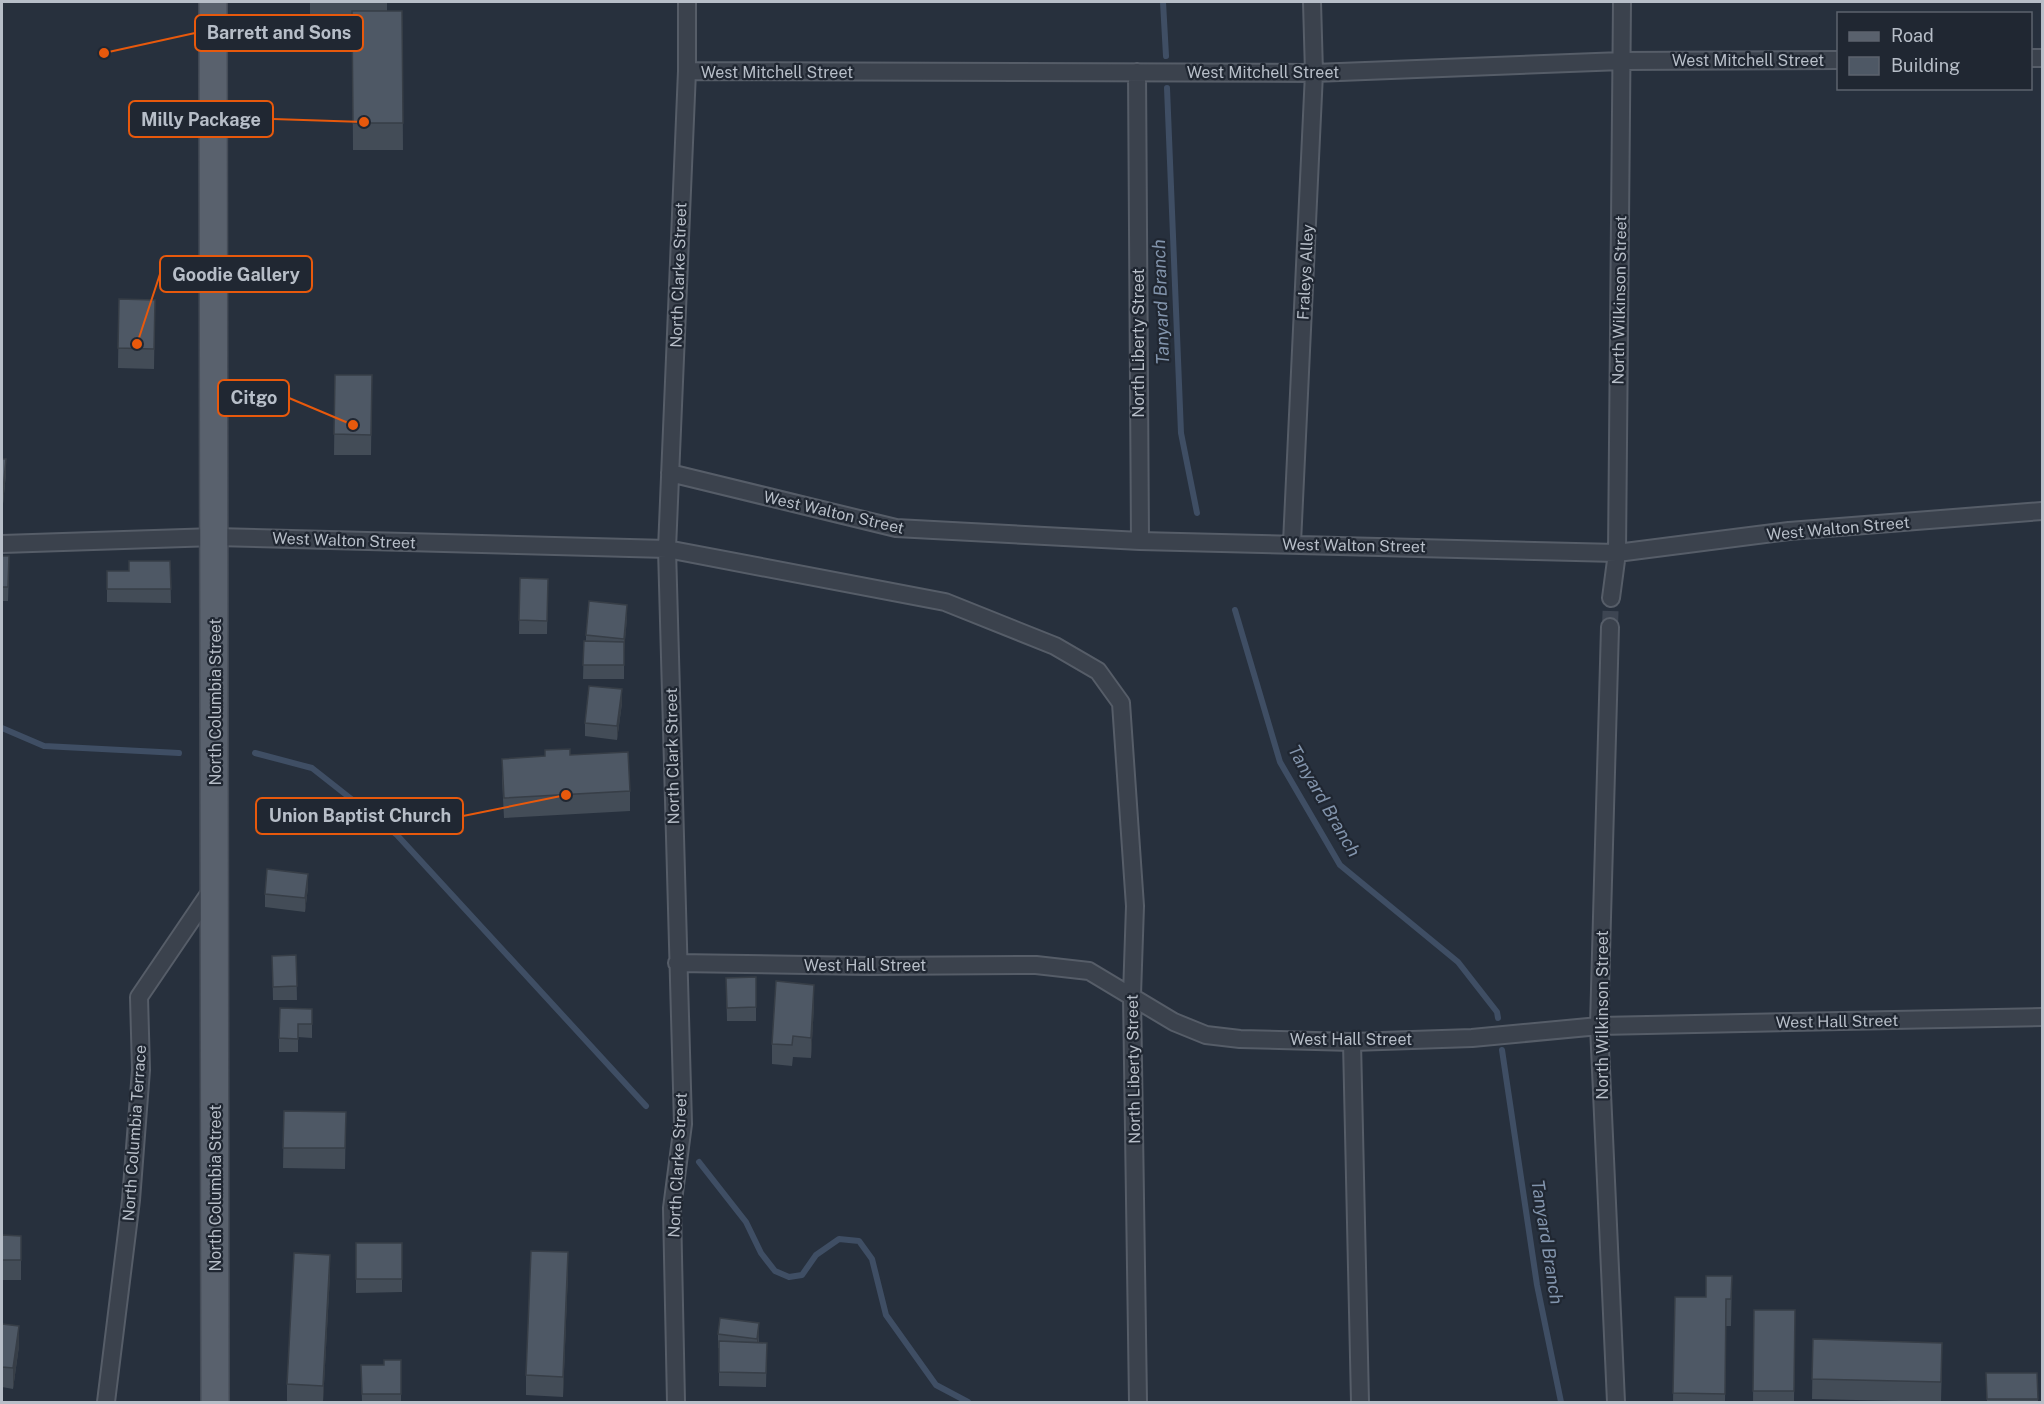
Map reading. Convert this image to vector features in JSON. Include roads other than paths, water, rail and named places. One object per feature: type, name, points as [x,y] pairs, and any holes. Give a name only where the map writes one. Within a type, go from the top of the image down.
[{"type":"main road","name":"North Columbia Street","points":[[213,2],[214,1402]]},
{"type":"street","name":"North Clarke Street","points":[[667,549],[687,71],[687,2]]},
{"type":"street","name":"Fraleys Alley","points":[[1292,543],[1314,73],[1312,2]]},
{"type":"street","name":"North Wilkinson Street","points":[[1611,598],[1617,553],[1622,2]]},
{"type":"street","name":"West Mitchell Street","points":[[687,71],[1314,73],[1622,61],[1837,60]]},
{"type":"street","name":"North Liberty Street","points":[[1137,72],[1140,541]]},
{"type":"street","name":"West Walton Street","points":[[670,474],[896,528],[1140,541],[1292,543],[1617,553],[1789,531],[2043,511]]},
{"type":"street","name":"West Walton Street","points":[[2,544],[215,537],[667,549],[945,602],[1055,646],[1098,670],[1121,703],[1125,736]]},
{"type":"street","name":"North Clark Street","points":[[667,549],[677,963]]},
{"type":"street","name":"North Wilkinson Street","points":[[1610,627],[1599,1026],[1616,1402]]},
{"type":"street","name":"North Liberty Street","points":[[1125,736],[1135,906],[1132,994],[1138,1402]]},
{"type":"street","name":"North Columbia Terrace","points":[[106,1402],[136,1141],[141,1070],[139,997],[215,886]]},
{"type":"street","name":"North Clarke Street","points":[[676,1402],[672,1208],[682,1124],[677,963]]},
{"type":"street","name":"West Hall Street","points":[[677,963],[869,966],[1036,965],[1089,971],[1132,994],[1174,1022],[1206,1035],[1352,1042],[1472,1038],[1599,1026],[2043,1017]]},
{"type":"street","points":[[1352,1042],[1360,1402]]},
{"type":"waterway","name":"Tanyard Branch","points":[[1163,2],[1166,56]]},
{"type":"waterway","name":"Tanyard Branch","points":[[1167,88],[1181,433],[1197,513]]},
{"type":"waterway","name":"Tanyard Branch","points":[[1235,610],[1280,762],[1340,865],[1458,962],[1497,1012],[1498,1018]]},
{"type":"waterway","points":[[2,728],[44,746],[179,753]]},
{"type":"waterway","points":[[255,753],[312,768],[397,835],[646,1106]]},
{"type":"waterway","name":"Tanyard Branch","points":[[1502,1050],[1537,1285],[1561,1402]]},
{"type":"waterway","points":[[699,1162],[746,1222],[761,1253],[775,1271],[789,1277],[802,1275],[816,1255],[839,1239],[859,1241],[872,1259],[886,1315],[936,1385],[968,1402]]},
{"type":"tunnel","points":[[1610,627],[1611,598]]},
{"type":"place","name":"Barrett and Sons","points":[[104,53]]},
{"type":"place","name":"Milly Package","points":[[364,122]]},
{"type":"place","name":"Goodie Gallery","points":[[137,344]]},
{"type":"place","name":"Citgo","points":[[353,425]]},
{"type":"place","name":"Union Baptist Church","points":[[566,795]]}]
